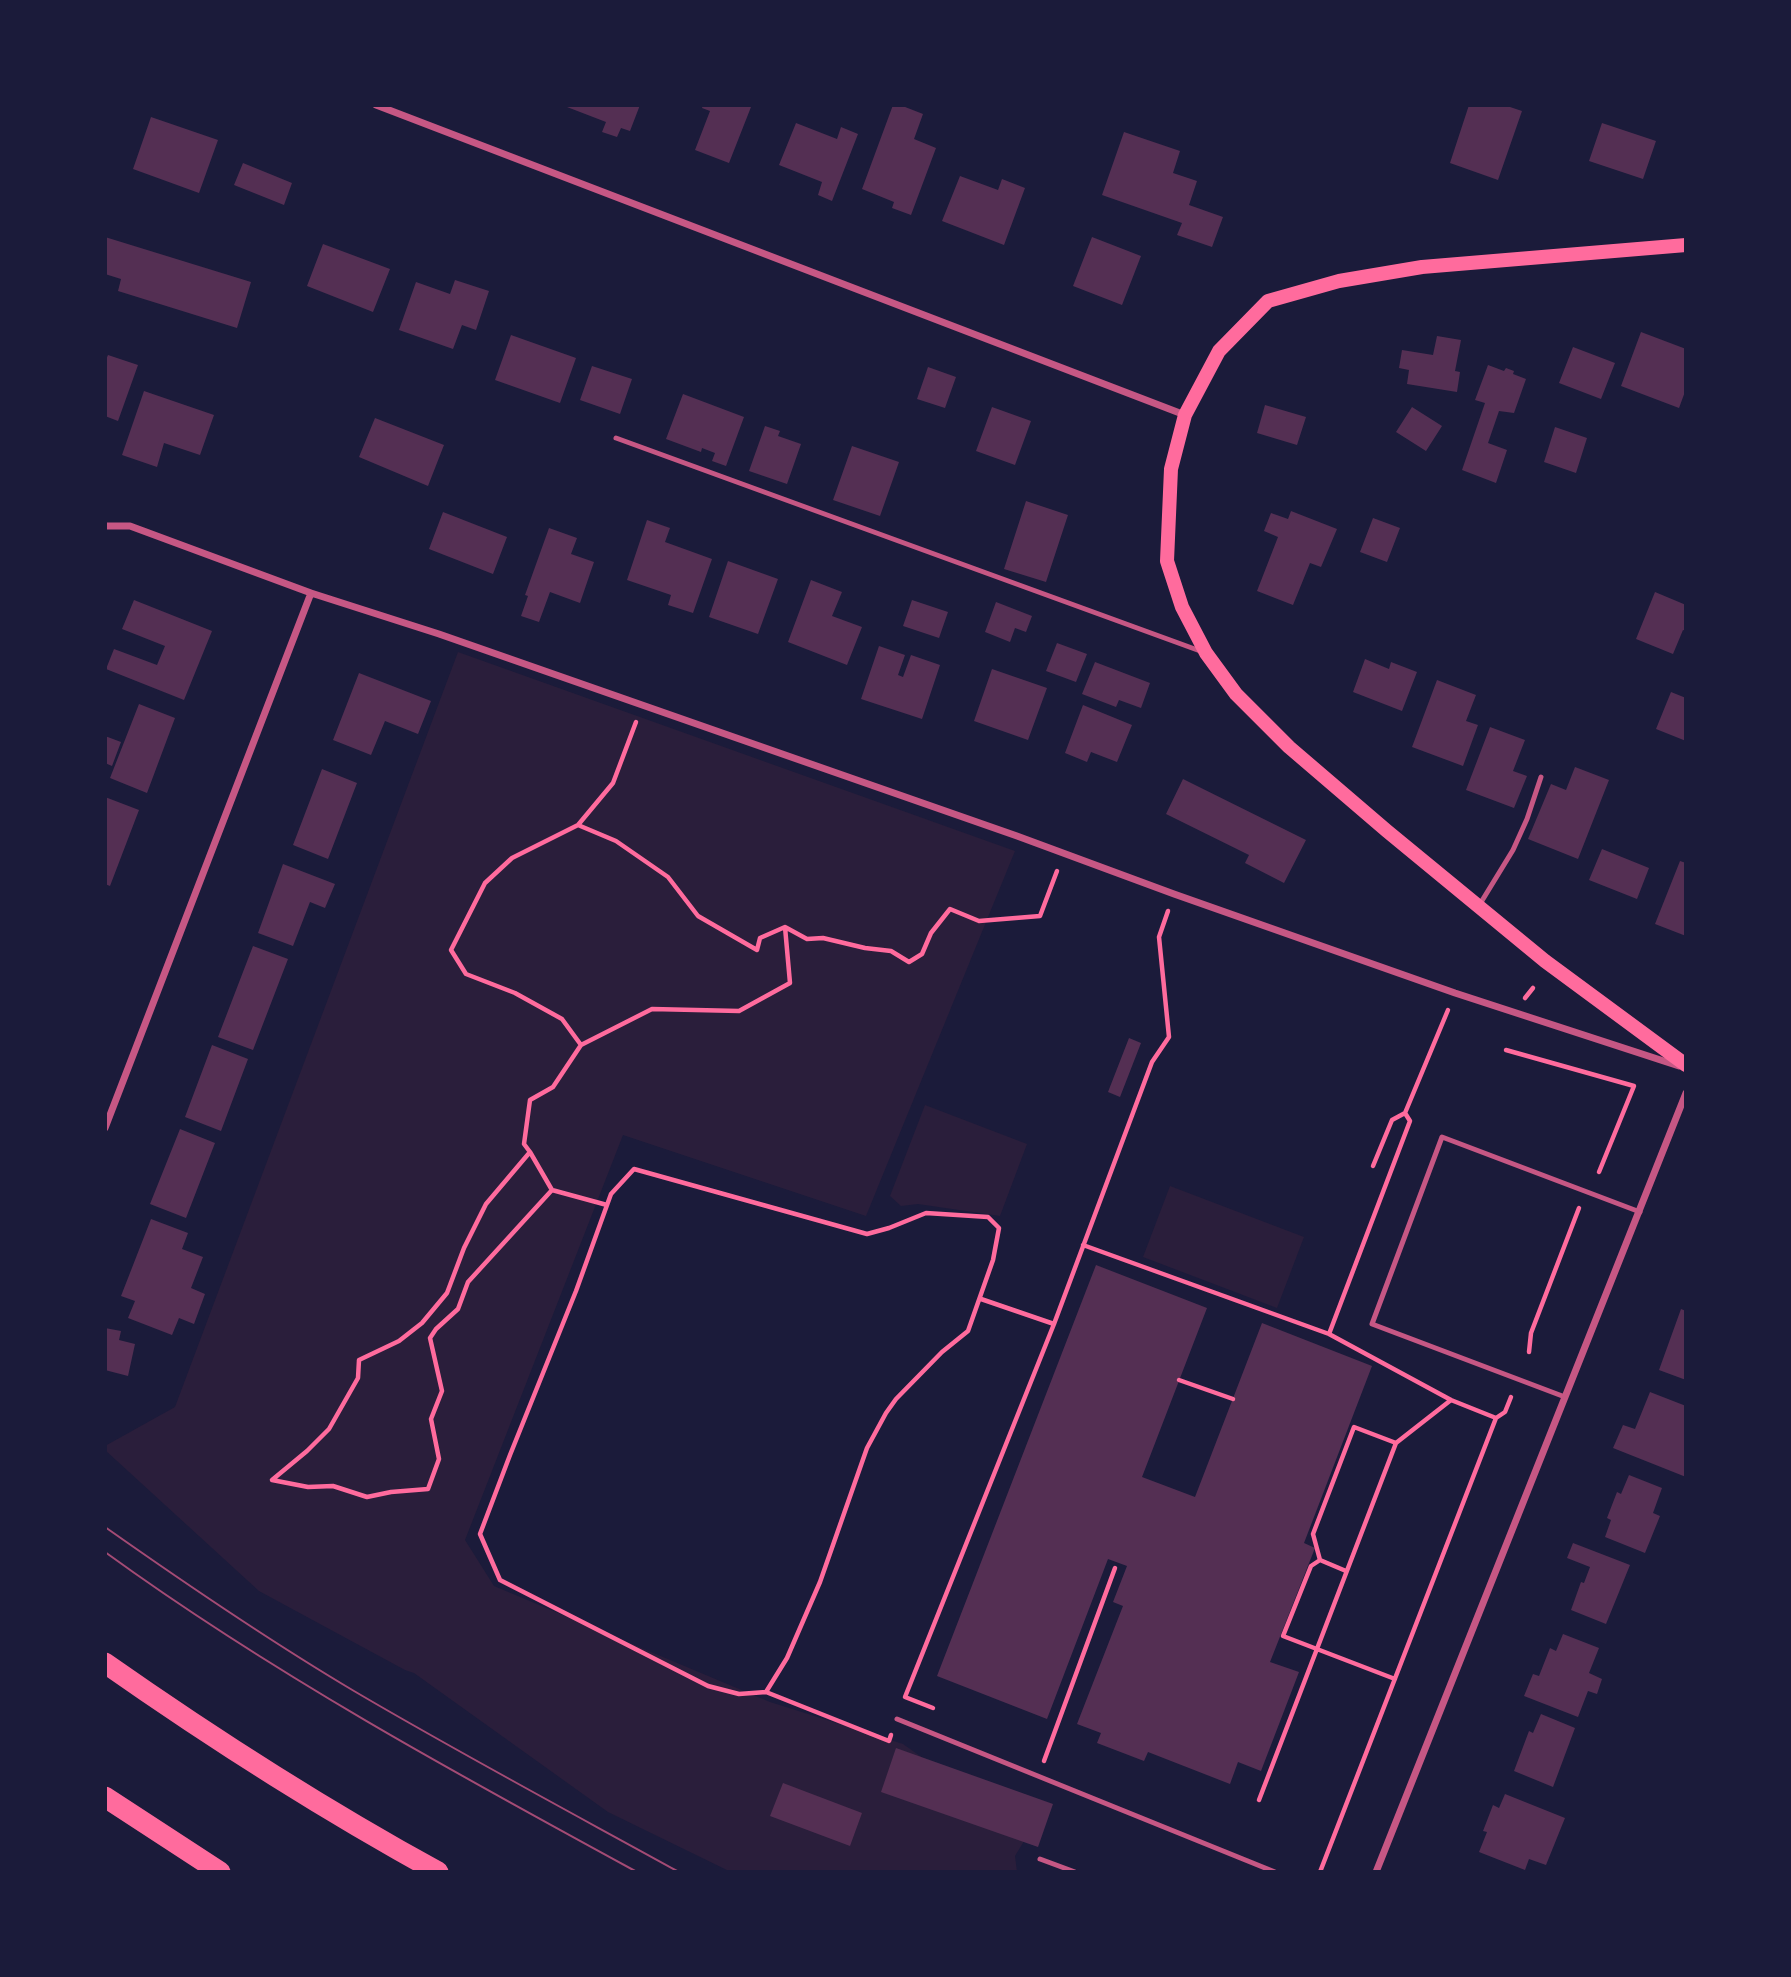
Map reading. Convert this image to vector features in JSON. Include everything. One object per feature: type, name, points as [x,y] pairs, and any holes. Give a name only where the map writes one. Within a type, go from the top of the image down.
[{"type":"highway","points":[[105,1663],[269,1773],[438,1872]]},
{"type":"highway","points":[[105,1797],[220,1872]]},
{"type":"main road","points":[[1686,246],[1422,267],[1339,281],[1268,301],[1219,351],[1185,415],[1171,469],[1167,561],[1182,607],[1206,653],[1236,694],[1289,747],[1478,907],[1686,1067]]},
{"type":"street","points":[[376,105],[1185,415]]},
{"type":"street","points":[[105,526],[130,526],[311,593],[439,634],[1017,836],[1455,993],[1686,1067]]},
{"type":"street","points":[[105,1128],[311,593]]},
{"type":"street","points":[[1376,1872],[1686,1093]]},
{"type":"lane","points":[[616,438],[1206,653]]},
{"type":"lane","points":[[1478,907],[1513,850],[1541,777]]},
{"type":"lane","points":[[1565,1397],[1372,1324],[1442,1137],[1640,1212]]},
{"type":"lane","points":[[897,1719],[1275,1872]]},
{"type":"lane","points":[[1040,1859],[1075,1872]]},
{"type":"path","points":[[581,1045],[562,1019],[515,993],[467,974],[452,950],[485,883],[512,858],[578,825],[614,783],[642,705]]},
{"type":"path","points":[[578,825],[616,841],[668,877],[698,916],[757,950],[760,938],[785,927]]},
{"type":"path","points":[[785,927],[807,939],[823,938],[891,951],[909,962],[922,954],[932,933],[950,909],[979,921],[1040,916],[1063,854]]},
{"type":"path","points":[[766,1692],[788,1658],[820,1582],[867,1448],[896,1399],[942,1352],[968,1331],[993,1260],[999,1228],[988,1217],[926,1213],[867,1234],[634,1169],[611,1194],[576,1291],[480,1535],[500,1580],[708,1686],[739,1694],[766,1692],[889,1741],[1054,1324],[1152,1062],[1169,1037],[1159,937],[1174,894]]},
{"type":"path","points":[[607,1205],[552,1190],[524,1144],[530,1100],[553,1087],[581,1045],[652,1009],[739,1011],[790,983],[785,927]]},
{"type":"path","points":[[1373,1166],[1392,1121],[1405,1113],[1455,993]]},
{"type":"path","points":[[1506,1050],[1634,1086],[1599,1172]]},
{"type":"path","points":[[1329,1334],[1410,1121],[1405,1113]]},
{"type":"path","points":[[530,1152],[486,1204],[464,1248],[447,1293],[422,1323],[399,1341],[359,1360],[358,1378],[329,1429],[272,1480],[308,1487],[333,1486],[368,1497],[428,1489],[439,1460],[432,1419],[442,1391],[430,1338],[458,1309],[468,1282],[552,1190]]},
{"type":"path","points":[[1529,1352],[1531,1333],[1580,1204]]},
{"type":"path","points":[[1083,1245],[1329,1334],[1451,1400],[1496,1418]]},
{"type":"path","points":[[981,1299],[1054,1324]]},
{"type":"path","points":[[1179,1380],[1233,1399]]},
{"type":"path","points":[[1320,1872],[1496,1418],[1505,1412],[1511,1397]]},
{"type":"path","points":[[1259,1800],[1396,1443],[1451,1400]]},
{"type":"path","points":[[1320,1560],[1313,1534],[1354,1427],[1396,1443]]},
{"type":"path","points":[[1320,1560],[1311,1566],[1283,1636],[1395,1679]]},
{"type":"path","points":[[1320,1560],[1346,1572]]},
{"type":"path","points":[[1038,1776],[1115,1568]]},
{"type":"path","points":[[905,1697],[933,1708]]},
{"type":"shaded area","points":[[458,652],[1015,851],[866,1216],[623,1135],[465,1540],[494,1586],[770,1702],[903,1744],[1029,1833],[1015,1856],[1017,1872],[731,1872],[608,1812],[414,1673],[259,1591],[105,1450],[105,1446],[175,1407]]},
{"type":"shaded area","points":[[925,1105],[1027,1144],[1000,1216],[918,1204],[901,1206],[890,1196]]},
{"type":"shaded area","points":[[1170,1186],[1304,1237],[1277,1308],[1143,1257]]},
{"type":"building","points":[[640,105],[630,131],[621,128],[617,137],[602,132],[606,122],[567,107]]},
{"type":"building","points":[[703,105],[751,107],[729,163],[695,150],[710,111],[702,108]]},
{"type":"building","points":[[893,105],[923,114],[914,139],[936,148],[911,215],[892,208],[894,202],[862,189]]},
{"type":"building","points":[[1469,105],[1504,105],[1522,111],[1498,180],[1450,163]]},
{"type":"building","points":[[151,117],[218,140],[199,193],[133,169]]},
{"type":"building","points":[[796,123],[837,139],[841,127],[858,134],[832,201],[818,195],[822,182],[779,165]]},
{"type":"building","points":[[1602,123],[1656,141],[1643,179],[1589,161]]},
{"type":"building","points":[[1124,132],[1180,151],[1173,173],[1197,181],[1189,205],[1223,217],[1212,247],[1177,235],[1182,223],[1102,195]]},
{"type":"building","points":[[243,163],[292,183],[284,205],[234,185]]},
{"type":"building","points":[[960,176],[998,190],[1002,179],[1025,188],[1004,245],[942,221]]},
{"type":"building","points":[[105,237],[251,282],[237,328],[118,291],[121,279],[105,274]]},
{"type":"building","points":[[1092,237],[1141,256],[1122,305],[1073,286]]},
{"type":"building","points":[[323,244],[390,269],[373,312],[307,286]]},
{"type":"building","points":[[455,280],[489,291],[476,330],[462,325],[453,349],[399,330],[416,282],[450,294]]},
{"type":"building","points":[[1641,332],[1686,349],[1686,389],[1679,408],[1621,386]]},
{"type":"building","points":[[511,335],[576,358],[560,403],[495,380]]},
{"type":"building","points":[[1437,336],[1461,340],[1455,371],[1460,372],[1457,392],[1407,384],[1409,370],[1399,368],[1402,350],[1433,355]]},
{"type":"building","points":[[1573,347],[1615,363],[1601,399],[1559,383]]},
{"type":"building","points":[[108,355],[138,365],[118,421],[105,416],[105,362]]},
{"type":"building","points":[[1488,365],[1504,371],[1506,368],[1526,379],[1514,413],[1499,411],[1488,443],[1507,450],[1496,483],[1462,470],[1485,403],[1475,400]]},
{"type":"building","points":[[592,366],[632,379],[620,414],[580,400]]},
{"type":"building","points":[[928,367],[956,377],[945,408],[917,399]]},
{"type":"building","points":[[144,391],[214,415],[200,455],[164,443],[157,467],[122,455]]},
{"type":"building","points":[[683,394],[744,417],[726,466],[712,461],[715,453],[702,448],[701,452],[666,439]]},
{"type":"building","points":[[1265,405],[1306,417],[1297,445],[1257,433]]},
{"type":"building","points":[[992,407],[1031,421],[1015,465],[976,451]]},
{"type":"building","points":[[1412,407],[1442,426],[1426,451],[1396,432]]},
{"type":"building","points":[[375,418],[444,445],[428,486],[359,457]]},
{"type":"building","points":[[765,426],[780,431],[778,436],[801,444],[787,484],[749,471]]},
{"type":"building","points":[[1555,427],[1587,438],[1576,473],[1544,462]]},
{"type":"building","points":[[852,446],[899,462],[880,516],[833,500]]},
{"type":"building","points":[[1026,501],[1068,515],[1046,582],[1004,569]]},
{"type":"building","points":[[1291,511],[1337,529],[1321,567],[1310,563],[1293,605],[1257,591],[1278,537],[1264,531],[1271,513],[1288,519]]},
{"type":"building","points":[[443,512],[507,537],[493,574],[429,549]]},
{"type":"building","points":[[1373,518],[1400,528],[1387,562],[1360,552]]},
{"type":"building","points":[[647,520],[670,528],[665,542],[712,559],[693,613],[668,605],[671,595],[627,580]]},
{"type":"building","points":[[549,528],[577,538],[571,554],[594,562],[580,603],[550,592],[539,622],[521,616],[528,596],[525,595]]},
{"type":"building","points":[[728,561],[778,579],[758,634],[709,617]]},
{"type":"building","points":[[811,580],[842,592],[832,616],[862,627],[847,665],[788,642]]},
{"type":"building","points":[[1655,592],[1686,605],[1686,631],[1683,630],[1673,654],[1636,639]]},
{"type":"building","points":[[134,600],[212,631],[184,700],[106,669],[114,649],[157,665],[165,646],[122,629]]},
{"type":"building","points":[[912,600],[948,612],[939,638],[903,626]]},
{"type":"building","points":[[996,602],[1032,616],[1026,632],[1015,628],[1010,642],[985,632]]},
{"type":"building","points":[[1057,643],[1087,654],[1076,682],[1046,671]]},
{"type":"building","points":[[879,646],[905,655],[898,675],[903,677],[911,655],[940,665],[922,719],[861,699]]},
{"type":"building","points":[[1365,659],[1389,669],[1391,662],[1417,672],[1402,711],[1353,692]]},
{"type":"building","points":[[1095,662],[1150,683],[1141,708],[1119,700],[1116,707],[1082,694]]},
{"type":"building","points":[[992,669],[1047,688],[1028,740],[974,721]]},
{"type":"building","points":[[359,673],[431,701],[418,734],[385,721],[371,755],[333,740]]},
{"type":"building","points":[[1437,680],[1476,695],[1466,721],[1478,725],[1463,766],[1412,747]]},
{"type":"building","points":[[1671,692],[1686,698],[1686,741],[1656,729]]},
{"type":"building","points":[[139,704],[175,718],[147,793],[110,778]]},
{"type":"building","points":[[1083,705],[1132,725],[1117,762],[1091,752],[1087,762],[1065,753]]},
{"type":"building","points":[[1490,727],[1525,740],[1513,771],[1527,776],[1514,808],[1466,790]]},
{"type":"building","points":[[105,736],[121,742],[112,766],[105,763]]},
{"type":"building","points":[[1575,767],[1609,780],[1578,859],[1528,839],[1551,784],[1566,790]]},
{"type":"building","points":[[322,769],[357,783],[328,859],[293,845]]},
{"type":"building","points":[[1183,779],[1306,840],[1284,883],[1245,863],[1249,855],[1166,814]]},
{"type":"building","points":[[105,797],[139,810],[110,886],[105,884]]},
{"type":"building","points":[[1602,849],[1649,868],[1637,899],[1589,880]]},
{"type":"building","points":[[1680,861],[1686,863],[1686,936],[1655,924]]},
{"type":"building","points":[[283,864],[335,884],[325,908],[310,902],[293,946],[258,933]]},
{"type":"building","points":[[253,946],[288,959],[253,1050],[218,1037]]},
{"type":"building","points":[[1129,1038],[1141,1043],[1120,1097],[1108,1092]]},
{"type":"building","points":[[212,1045],[248,1059],[221,1131],[185,1117]]},
{"type":"building","points":[[180,1129],[215,1143],[186,1218],[150,1204]]},
{"type":"building","points":[[151,1219],[188,1233],[182,1249],[203,1257],[191,1288],[205,1294],[194,1324],[179,1318],[172,1335],[128,1318],[135,1301],[121,1296]]},
{"type":"building","points":[[1096,1265],[1207,1308],[1142,1477],[1195,1497],[1262,1323],[1372,1366],[1304,1543],[1315,1548],[1270,1662],[1299,1672],[1261,1771],[1238,1762],[1230,1784],[1148,1752],[1144,1761],[1097,1743],[1101,1733],[1077,1724],[1123,1606],[1113,1602],[1127,1566],[1108,1559],[1047,1719],[937,1676]]},
{"type":"building","points":[[1681,1309],[1686,1311],[1686,1380],[1659,1370]]},
{"type":"building","points":[[105,1328],[121,1331],[119,1340],[135,1344],[128,1376],[105,1370]]},
{"type":"building","points":[[1650,1392],[1686,1406],[1686,1477],[1613,1448],[1623,1425],[1635,1429]]},
{"type":"building","points":[[1629,1475],[1662,1488],[1653,1513],[1660,1516],[1645,1553],[1605,1537],[1611,1520],[1607,1518],[1617,1492],[1621,1494]]},
{"type":"building","points":[[1573,1543],[1630,1565],[1606,1624],[1571,1610],[1581,1582],[1584,1583],[1590,1567],[1567,1558]]},
{"type":"building","points":[[1563,1634],[1599,1648],[1589,1673],[1602,1679],[1597,1694],[1588,1691],[1578,1717],[1524,1696],[1533,1674],[1539,1676],[1550,1648],[1556,1651]]},
{"type":"building","points":[[1541,1714],[1575,1728],[1553,1787],[1514,1771],[1529,1731],[1533,1733]]},
{"type":"building","points":[[896,1748],[1053,1804],[1038,1847],[881,1792]]},
{"type":"building","points":[[783,1783],[862,1813],[850,1846],[770,1816]]},
{"type":"building","points":[[1505,1794],[1565,1818],[1546,1865],[1529,1859],[1525,1870],[1479,1852],[1487,1832],[1483,1831],[1493,1805],[1499,1808]]},
{"type":"tram line","points":[[105,1527],[290,1652],[354,1691],[679,1872]]},
{"type":"tram line","points":[[105,1552],[233,1640],[299,1681],[637,1872]]}]
